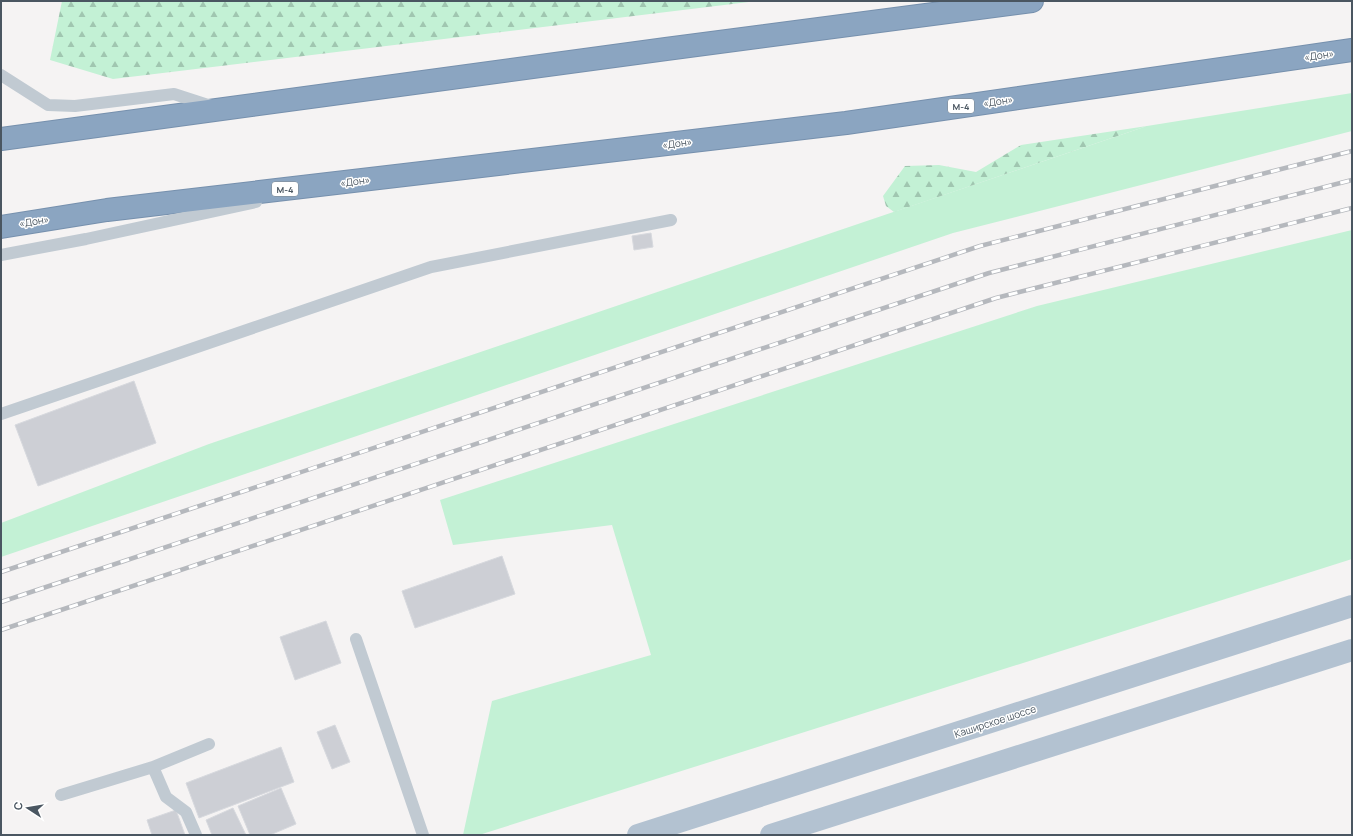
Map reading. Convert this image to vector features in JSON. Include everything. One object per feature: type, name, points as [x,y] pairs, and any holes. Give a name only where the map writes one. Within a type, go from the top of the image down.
[{"type":"highway","points":[[1,139],[1032,1]]},
{"type":"highway","name":"«Дон»","points":[[1,226],[107,210],[846,123],[1352,50]]},
{"type":"main road","name":"Каширское шоссе","points":[[638,835],[1352,606]]},
{"type":"main road","points":[[771,835],[1352,650]]},
{"type":"lane","points":[[1,75],[48,105],[75,106],[174,94],[218,109]]},
{"type":"lane","points":[[1,254],[86,239],[353,181]]},
{"type":"lane","points":[[1,414],[431,267],[671,220]]},
{"type":"lane","points":[[356,639],[423,835]]},
{"type":"lane","points":[[61,795],[153,767],[209,744]]},
{"type":"lane","points":[[153,767],[166,797],[186,812],[196,835]]},
{"type":"green space","points":[[62,1],[757,1],[113,79],[50,60]]},
{"type":"green space","points":[[1352,93],[1352,131],[953,233],[1,557],[1,523],[209,444],[1147,126]]},
{"type":"green space","points":[[1147,126],[894,212],[886,206],[883,196],[905,166],[939,165],[976,172],[1021,145]]},
{"type":"green space","points":[[1352,230],[1352,559],[479,835],[463,835],[492,701],[651,655],[612,525],[453,545],[440,500],[1037,306]]},
{"type":"building","points":[[651,233],[653,247],[634,250],[632,236]]},
{"type":"building","points":[[134,381],[156,443],[38,486],[15,425]]},
{"type":"building","points":[[502,556],[515,594],[415,628],[402,591]]},
{"type":"building","points":[[326,621],[341,663],[295,680],[280,637]]},
{"type":"building","points":[[335,725],[350,762],[332,769],[317,732]]},
{"type":"building","points":[[281,747],[294,782],[199,818],[186,783]]},
{"type":"building","points":[[281,788],[296,824],[270,835],[250,835],[238,806]]},
{"type":"building","points":[[233,808],[246,835],[212,835],[206,820]]},
{"type":"building","points":[[176,810],[185,835],[152,835],[147,820]]},
{"type":"railway","points":[[1,572],[980,246],[1352,151]]},
{"type":"railway","points":[[1,602],[989,273],[1352,180]]},
{"type":"railway","points":[[1,630],[996,298],[1352,208]]}]
